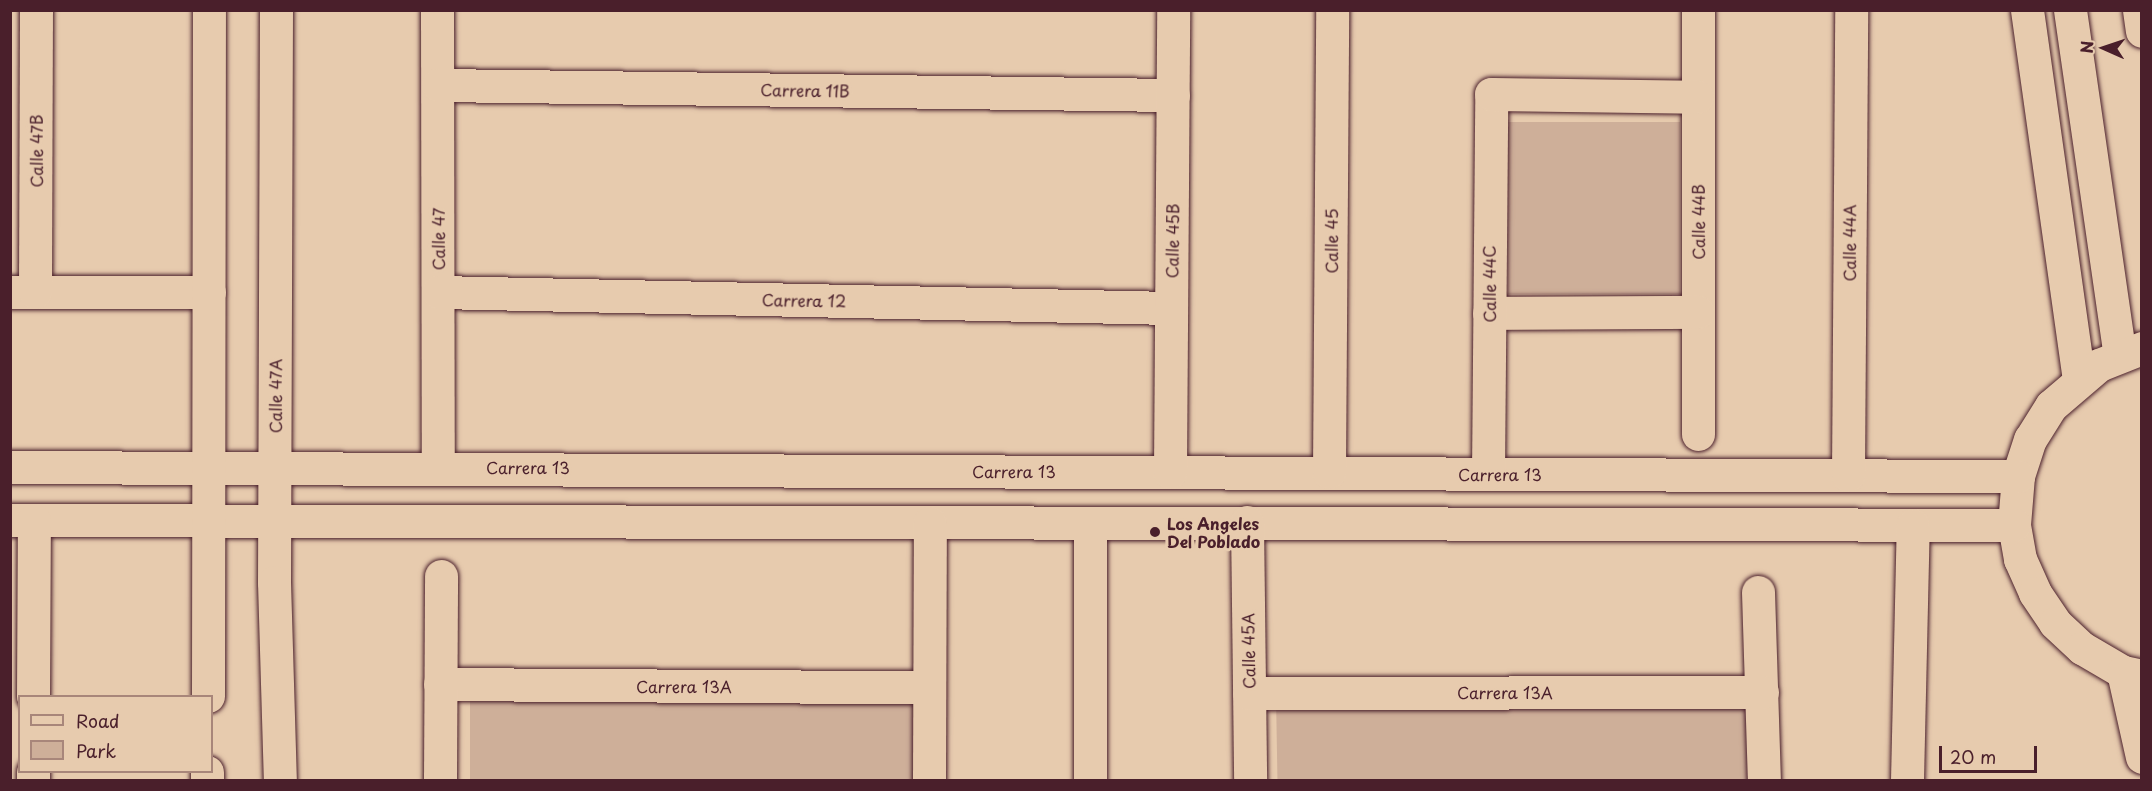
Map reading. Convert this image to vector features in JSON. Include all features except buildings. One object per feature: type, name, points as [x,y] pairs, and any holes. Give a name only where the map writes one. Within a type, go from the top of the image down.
[{"type":"street","name":"Calle 47B","points":[[23,292],[36,10]]},
{"type":"street","points":[[208,695],[209,10]]},
{"type":"street","name":"Calle 47A","points":[[276,10],[274,522],[280,780]]},
{"type":"street","name":"Calle 47","points":[[438,10],[438,467]]},
{"type":"street","name":"Calle 45B","points":[[1170,472],[1173,10]]},
{"type":"street","name":"Calle 45","points":[[1329,472],[1332,10]]},
{"type":"street","name":"Calle 44B","points":[[1698,10],[1698,434]]},
{"type":"street","name":"Calle 44A","points":[[1848,476],[1851,10]]},
{"type":"street","points":[[2027,10],[2079,378]]},
{"type":"street","points":[[2070,10],[2131,352],[2079,378],[2051,405],[2030,439],[2018,476],[2014,525],[2020,559],[2035,593],[2055,623],[2082,648],[2132,674],[2142,757]]},
{"type":"street","points":[[2139,10],[2142,31]]},
{"type":"street","name":"Carrera 11B","points":[[438,85],[1173,95]]},
{"type":"street","name":"Calle 44C","points":[[1488,473],[1491,94],[1697,97]]},
{"type":"street","points":[[23,292],[209,292]]},
{"type":"street","name":"Carrera 12","points":[[438,292],[1171,308]]},
{"type":"street","points":[[1489,314],[1698,312]]},
{"type":"street","name":"Carrera 13","points":[[10,467],[438,467],[2018,476]]},
{"type":"street","points":[[33,695],[22,520],[2014,525]]},
{"type":"street","name":"Calle 45A","points":[[1246,522],[1250,780]]},
{"type":"street","points":[[929,780],[930,523]]},
{"type":"street","points":[[1090,523],[1090,780]]},
{"type":"street","points":[[1907,780],[1913,525]]},
{"type":"street","points":[[440,780],[441,576]]},
{"type":"street","points":[[1758,592],[1764,780]]},
{"type":"street","name":"Carrera 13A","points":[[440,684],[928,687]]},
{"type":"street","name":"Carrera 13A","points":[[1249,693],[1762,692]]},
{"type":"green space","points":[[1508,122],[1680,122],[1680,294],[1508,294]]},
{"type":"green space","points":[[470,684],[928,684],[928,780],[470,780]]},
{"type":"green space","points":[[1762,692],[1764,780],[1277,780],[1276,700]]},
{"type":"place","name":"Los Angeles Del Poblado","points":[[1155,532]]}]
